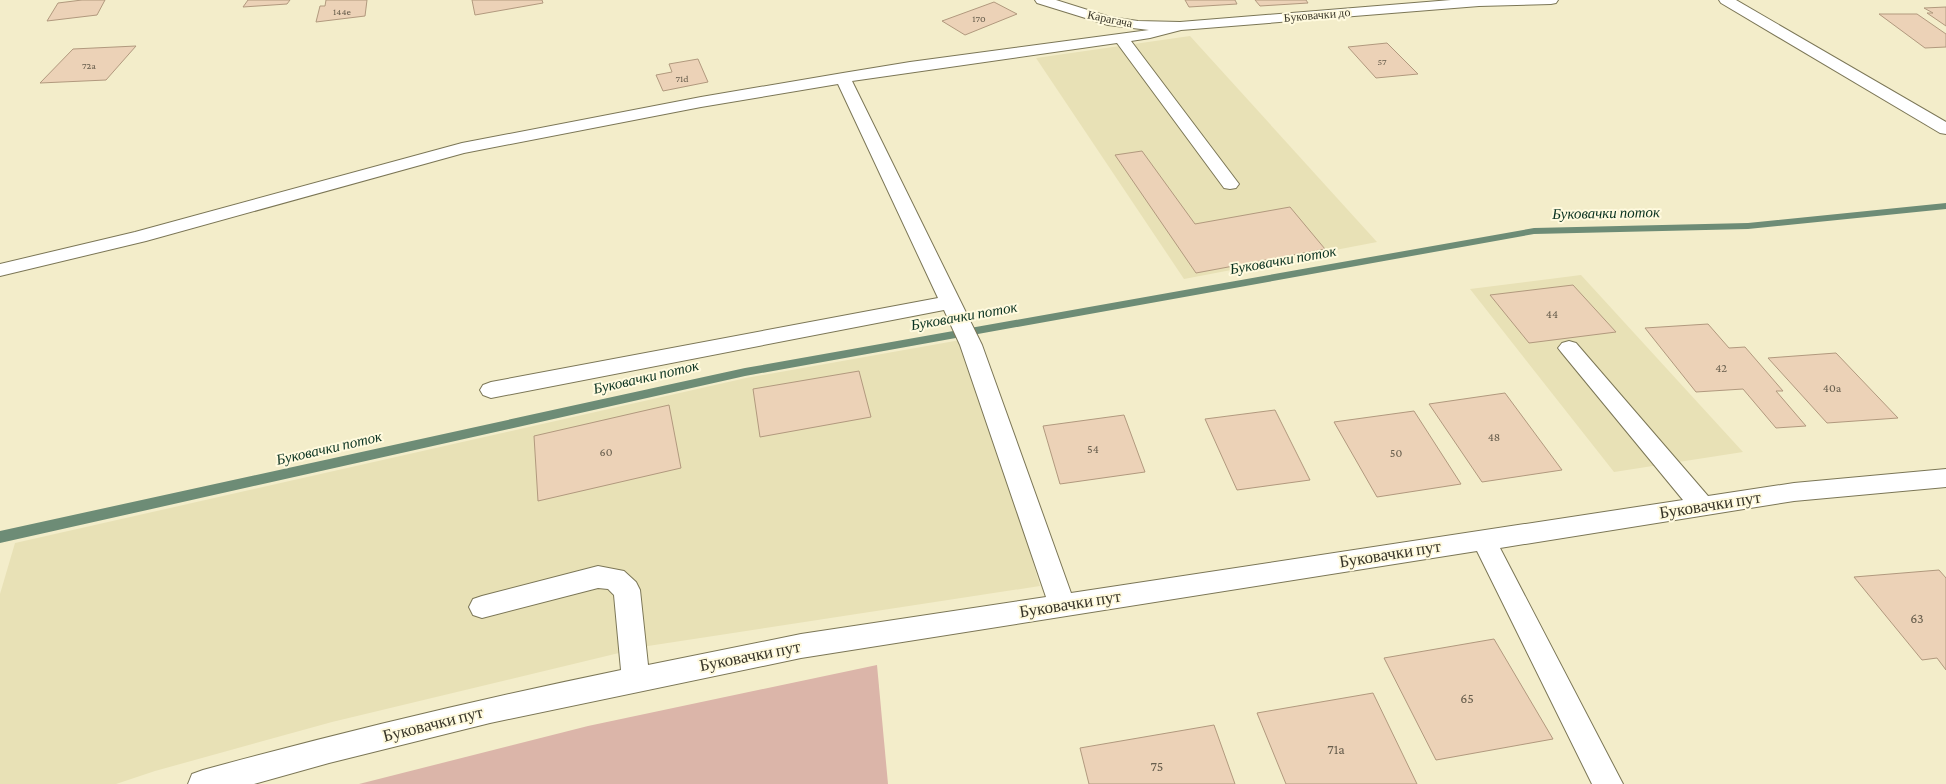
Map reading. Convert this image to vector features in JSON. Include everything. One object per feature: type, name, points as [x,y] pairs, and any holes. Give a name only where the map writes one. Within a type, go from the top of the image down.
[{"type":"street","name":"Карагача","points":[[1042,0],[1108,21],[1138,25],[1180,26]]},
{"type":"street","name":"Буковачки до","points":[[1180,26],[1471,2],[1551,0]]},
{"type":"street","points":[[1726,0],[1946,129]]},
{"type":"street","points":[[0,270],[139,237],[462,148],[701,102],[910,67],[1150,34],[1180,26]]},
{"type":"street","points":[[1121,38],[1230,184]]},
{"type":"street","points":[[843,78],[971,345],[1062,605]]},
{"type":"street","points":[[491,390],[954,310]]},
{"type":"street","points":[[1569,348],[1701,506]]},
{"type":"street","name":"Буковачки пут","points":[[203,784],[329,749],[490,710],[801,646],[1794,492],[1946,478]]},
{"type":"street","points":[[1484,540],[1608,784]]},
{"type":"street","points":[[482,607],[598,577],[615,579],[627,590],[636,679]]},
{"type":"shaded area","points":[[1190,36],[1377,242],[1184,279],[1036,58]]},
{"type":"shaded area","points":[[1581,275],[1743,452],[1614,472],[1470,289]]},
{"type":"shaded area","points":[[966,339],[1040,586],[648,646],[332,722],[155,771],[116,784],[0,784],[0,594],[15,543],[746,378]]},
{"type":"shaded area","points":[[877,665],[888,784],[359,784],[588,726]]},
{"type":"building","points":[[82,0],[105,0],[97,15],[47,21],[58,3]]},
{"type":"building","points":[[248,0],[290,0],[287,4],[243,7]]},
{"type":"building","points":[[326,0],[367,0],[365,16],[316,22],[320,6],[325,6]]},
{"type":"building","points":[[472,0],[542,0],[543,3],[475,15]]},
{"type":"building","points":[[1185,0],[1235,0],[1237,4],[1189,7]]},
{"type":"building","points":[[1255,0],[1306,0],[1308,3],[1260,6]]},
{"type":"building","points":[[994,2],[1017,14],[965,35],[942,21]]},
{"type":"building","points":[[1946,7],[1946,26],[1927,13],[1933,13],[1924,8]]},
{"type":"building","points":[[1879,14],[1917,14],[1946,34],[1946,47],[1925,48]]},
{"type":"building","points":[[1387,43],[1418,74],[1376,78],[1348,47]]},
{"type":"building","points":[[136,46],[106,80],[40,83],[73,49]]},
{"type":"building","points":[[698,59],[708,82],[663,91],[656,75],[672,72],[669,64]]},
{"type":"building","points":[[1142,151],[1195,224],[1290,207],[1325,249],[1196,273],[1115,155]]},
{"type":"building","points":[[1573,285],[1616,332],[1529,343],[1490,295]]},
{"type":"building","points":[[1708,324],[1729,348],[1745,347],[1783,391],[1776,391],[1806,426],[1776,428],[1743,389],[1696,392],[1645,328]]},
{"type":"building","points":[[1836,353],[1898,418],[1827,423],[1768,358]]},
{"type":"building","points":[[859,371],[871,417],[760,437],[753,389]]},
{"type":"building","points":[[1505,393],[1562,470],[1482,482],[1429,404]]},
{"type":"building","points":[[669,405],[681,468],[538,501],[534,436]]},
{"type":"building","points":[[1275,410],[1310,480],[1237,490],[1205,419]]},
{"type":"building","points":[[1414,411],[1461,484],[1377,497],[1334,422]]},
{"type":"building","points":[[1124,415],[1145,472],[1060,484],[1043,426]]},
{"type":"building","points":[[1939,570],[1946,578],[1946,670],[1937,658],[1922,660],[1854,577]]},
{"type":"building","points":[[1494,639],[1553,739],[1436,760],[1384,658]]},
{"type":"building","points":[[1373,693],[1417,784],[1286,784],[1257,713]]},
{"type":"building","points":[[1214,725],[1235,784],[1089,784],[1080,748]]},
{"type":"waterway","name":"Буковачки поток","points":[[0,537],[745,372],[1534,231],[1748,226],[1946,206]]}]
